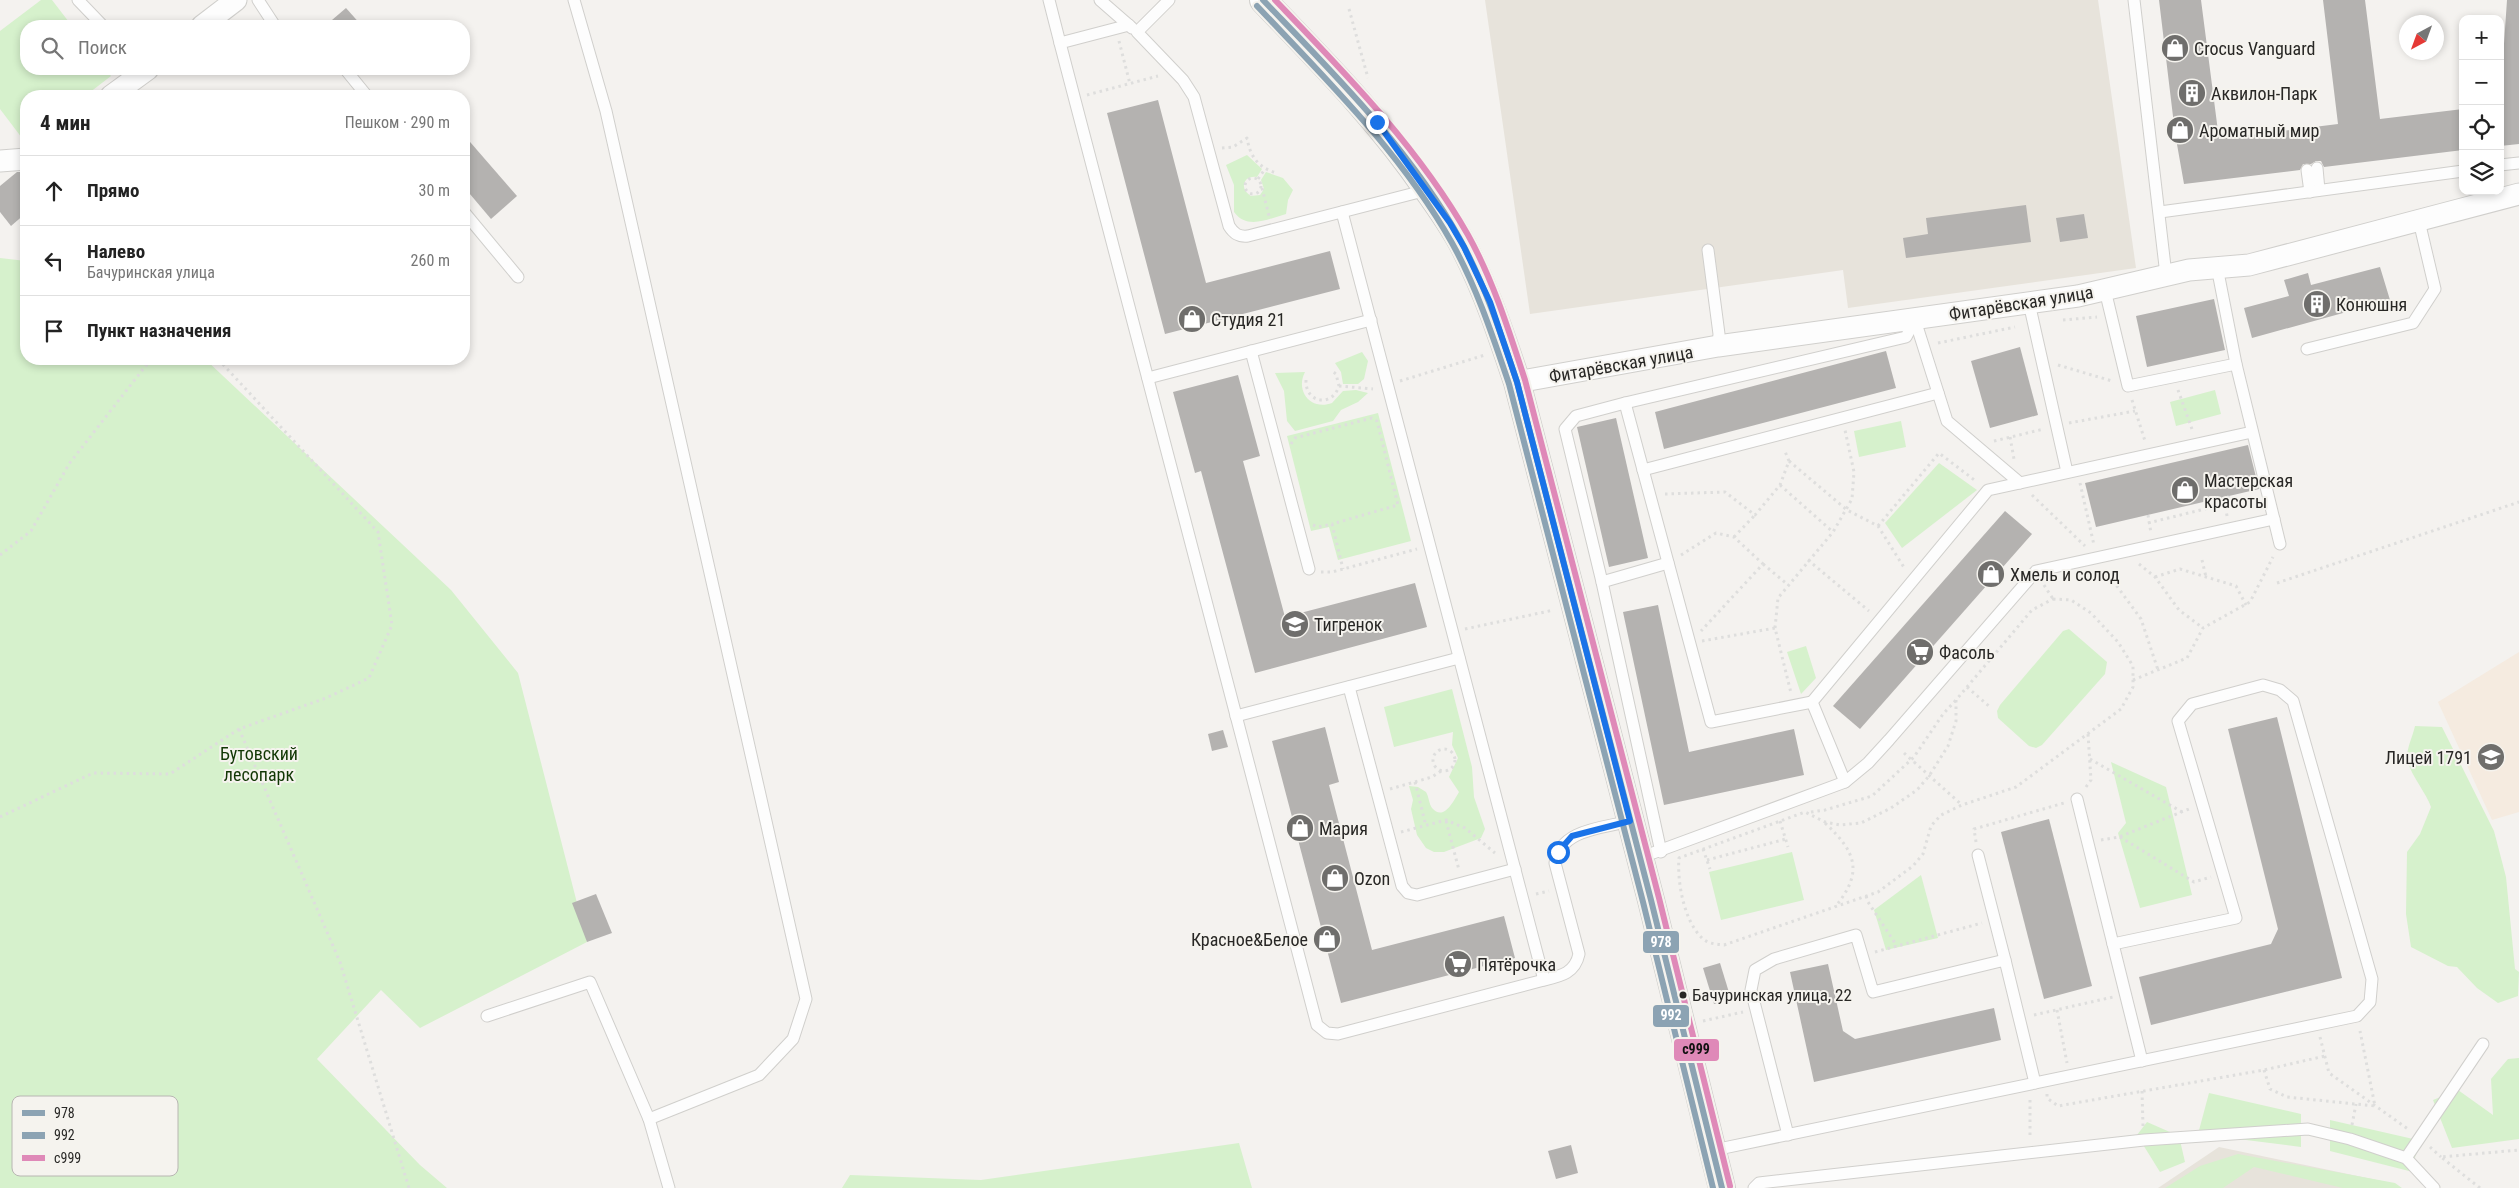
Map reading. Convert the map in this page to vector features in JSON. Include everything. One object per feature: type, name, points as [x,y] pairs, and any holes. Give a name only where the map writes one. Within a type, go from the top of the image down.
[{"type":"street","points":[[210,20],[236,0]]},
{"type":"street","points":[[1263,0],[1365,107],[1401,152],[1450,223],[1480,279],[1517,382],[1630,821],[1650,854],[1722,1188]]},
{"type":"street","points":[[119,90],[138,75]]},
{"type":"street","points":[[0,161],[20,159]]},
{"type":"street","name":"Фитарёвская улица","points":[[1517,382],[1718,346],[2029,304],[2078,296],[2166,275],[2217,267],[2249,265],[2519,194]]},
{"type":"lane","points":[[78,0],[97,20]]},
{"type":"lane","points":[[258,0],[271,20]]},
{"type":"lane","points":[[574,0],[608,120],[806,999],[793,1039],[759,1075],[649,1119]]},
{"type":"lane","points":[[1048,0],[1317,1025],[1322,1030],[1338,1034],[1566,974],[1578,961],[1579,954],[1556,864],[1558,852],[1566,840],[1572,836],[1630,821]]},
{"type":"lane","points":[[1100,0],[1133,29],[1175,72],[1194,97],[1231,230],[1244,236],[1427,190]]},
{"type":"lane","points":[[1060,43],[1116,28],[1133,29],[1169,0]]},
{"type":"lane","points":[[2134,0],[2166,275]]},
{"type":"lane","points":[[350,75],[362,90]]},
{"type":"lane","points":[[2504,165],[2519,163]]},
{"type":"lane","points":[[2312,169],[2314,191]]},
{"type":"lane","points":[[2160,212],[2459,172]]},
{"type":"lane","points":[[1342,212],[1544,980]]},
{"type":"lane","points":[[470,219],[518,278]]},
{"type":"lane","points":[[2307,349],[2413,323],[2435,289],[2418,221]]},
{"type":"lane","points":[[1708,250],[1719,334],[1718,346]]},
{"type":"lane","points":[[2217,267],[2236,364],[2280,544]]},
{"type":"lane","points":[[2105,290],[2128,386],[2236,364]]},
{"type":"lane","points":[[2029,304],[2043,368],[2072,471]]},
{"type":"lane","points":[[1148,378],[1370,320]]},
{"type":"lane","points":[[1915,320],[1947,421],[2020,482]]},
{"type":"lane","points":[[1915,320],[1906,337],[1576,416],[1565,428],[1602,582],[1650,854],[1845,782],[1868,763],[1890,740],[2036,571],[2274,520]]},
{"type":"lane","points":[[1251,351],[1309,569]]},
{"type":"lane","points":[[1643,470],[1938,394]]},
{"type":"lane","points":[[1625,403],[1711,722],[1812,702],[1988,490],[2252,432]]},
{"type":"lane","points":[[1602,582],[1668,563]]},
{"type":"lane","points":[[1236,716],[1459,658]]},
{"type":"lane","points":[[1714,1150],[2034,1090],[2069,1076],[2357,1016],[2370,1002],[2372,979],[2293,701],[2280,690],[2263,685],[2192,704],[2178,721],[2236,918],[2113,944]]},
{"type":"lane","points":[[1349,686],[1402,886],[1408,893],[1417,895],[1515,869]]},
{"type":"lane","points":[[1812,702],[1845,782]]},
{"type":"lane","points":[[2078,799],[2142,1061]]},
{"type":"lane","points":[[1978,855],[2019,1018],[2034,1090]]},
{"type":"lane","points":[[1788,1135],[1750,990],[1755,970],[1774,959],[1856,936],[1873,992],[2005,960]]},
{"type":"lane","points":[[486,1016],[590,982],[649,1119],[669,1188]]},
{"type":"lane","points":[[2406,1158],[2483,1044]]},
{"type":"lane","points":[[1754,1188],[1759,1183],[2030,1152],[2144,1140],[2308,1129],[2350,1138],[2406,1158],[2434,1188]]},
{"type":"path","points":[[1349,9],[1369,82]]},
{"type":"path","points":[[1116,28],[1130,84]]},
{"type":"path","points":[[1074,98],[1175,72]]},
{"type":"path","points":[[1209,151],[1234,147],[1246,138],[1253,158],[1265,169],[1277,173]]},
{"type":"path","points":[[1258,180],[1265,169]]},
{"type":"path","points":[[1258,180],[1249,179],[1245,186],[1246,191],[1255,194],[1262,188]]},
{"type":"path","points":[[1258,180],[1262,188],[1273,230]]},
{"type":"path","points":[[1339,386],[1389,390],[1493,353]]},
{"type":"path","points":[[2043,368],[2060,364],[2113,381]]},
{"type":"path","points":[[0,555],[31,531],[69,464],[146,365]]},
{"type":"path","points":[[0,817],[93,773],[170,774],[239,730],[326,698],[369,678],[392,626],[378,532],[224,365]]},
{"type":"path","points":[[1306,380],[1311,397],[1322,401],[1334,397],[1339,386],[1336,374],[1331,370]]},
{"type":"path","points":[[2174,377],[2197,444]]},
{"type":"path","points":[[2128,386],[2149,454]]},
{"type":"path","points":[[1294,452],[1291,444],[1295,438],[1372,418],[1377,421],[1398,504],[1332,524],[1318,527],[1312,524]]},
{"type":"path","points":[[1794,706],[1775,628],[1778,598],[1787,584],[1833,532],[1852,500],[1854,472],[1842,418]]},
{"type":"path","points":[[1779,434],[1789,461],[1847,510],[1878,526],[1912,580]]},
{"type":"path","points":[[1878,526],[1939,453],[1988,490]]},
{"type":"path","points":[[1734,538],[1780,485],[1789,461]]},
{"type":"path","points":[[2072,471],[2097,558]]},
{"type":"path","points":[[2020,482],[2097,558],[2141,619],[2158,670]]},
{"type":"path","points":[[1780,485],[1833,532]]},
{"type":"path","points":[[1650,494],[1725,492],[1755,516]]},
{"type":"path","points":[[2277,583],[2519,502]]},
{"type":"path","points":[[2148,523],[2225,504]]},
{"type":"path","points":[[2185,514],[2189,523]]},
{"type":"path","points":[[1332,524],[1344,568]]},
{"type":"path","points":[[1668,563],[1716,533],[1734,538],[1787,584]]},
{"type":"path","points":[[2133,680],[2187,658],[2203,628],[2250,602],[2280,544]]},
{"type":"path","points":[[1309,569],[1324,572],[1430,546]]},
{"type":"path","points":[[1808,560],[1879,620]]},
{"type":"path","points":[[2202,560],[2206,577]]},
{"type":"path","points":[[1690,643],[1763,564]]},
{"type":"path","points":[[2203,628],[2180,610],[2155,577],[2180,569],[2236,586],[2246,605]]},
{"type":"path","points":[[2053,599],[2071,600],[2091,613],[2118,642],[2133,666],[2133,687],[2122,709],[2016,787],[1962,805],[1941,815],[1931,826],[1923,854],[1913,866],[1878,892],[1724,945],[1713,944],[1702,938],[1688,918],[1678,870],[1679,858],[1805,812],[1825,810],[1872,796],[1914,758],[1943,714],[1967,687],[2032,610],[2053,599]]},
{"type":"path","points":[[1452,631],[1562,608]]},
{"type":"path","points":[[1690,643],[1775,628]]},
{"type":"path","points":[[1967,687],[1990,708]]},
{"type":"path","points":[[1805,812],[1825,822],[1840,825],[1861,823],[1891,808],[1917,790],[1929,776],[1948,746],[1956,721],[1956,700]]},
{"type":"path","points":[[239,730],[340,962],[409,1188]]},
{"type":"path","points":[[1978,855],[1974,829],[2078,799],[2091,780],[2088,734]]},
{"type":"path","points":[[1377,792],[1432,778],[1441,770],[1449,770],[1455,761],[1454,754],[1448,750],[1441,749],[1433,756],[1433,764],[1441,770]]},
{"type":"path","points":[[1904,753],[1962,805]]},
{"type":"path","points":[[2090,759],[2182,812]]},
{"type":"path","points":[[1415,782],[1426,826]]},
{"type":"path","points":[[2202,804],[2119,837],[2194,882],[2222,874]]},
{"type":"path","points":[[1388,836],[1446,820],[1465,828],[1515,869]]},
{"type":"path","points":[[1446,820],[1462,883]]},
{"type":"path","points":[[1780,821],[1788,847]]},
{"type":"path","points":[[1825,822],[1844,841],[1852,859],[1853,875],[1849,890],[1835,907]]},
{"type":"path","points":[[1707,860],[1786,839]]},
{"type":"path","points":[[1703,849],[1710,869]]},
{"type":"path","points":[[1522,898],[1562,888]]},
{"type":"path","points":[[1866,896],[1868,902],[1898,946]]},
{"type":"path","points":[[1862,955],[1995,920]]},
{"type":"path","points":[[2019,1018],[2126,994]]},
{"type":"path","points":[[1697,1022],[1756,1009]]},
{"type":"path","points":[[2057,1010],[2069,1076]]},
{"type":"path","points":[[2357,1016],[2375,1106]]},
{"type":"path","points":[[2317,1024],[2329,1073],[2420,1137],[2441,1157],[2480,1188]]},
{"type":"path","points":[[2030,1152],[2034,1090],[2046,1091],[2047,1098],[2058,1106],[2264,1070],[2325,1056]]},
{"type":"path","points":[[2264,1070],[2270,1089],[2287,1097],[2375,1106]]},
{"type":"path","points":[[2142,1091],[2144,1140]]},
{"type":"path","points":[[2350,1138],[2356,1104]]},
{"type":"path","points":[[2441,1157],[2519,1150]]},
{"type":"shaded area","points":[[1485,0],[2098,0],[2136,268],[1848,308],[1843,270],[1530,314]]},
{"type":"shaded area","name":"Лицей 1791","points":[[2519,652],[2519,812],[2492,820],[2438,702]]},
{"type":"shaded area","points":[[2219,1147],[2386,1182],[2388,1188],[2158,1188]]},
{"type":"green space","points":[[41,0],[52,0],[67,20],[20,20],[20,75],[111,76],[93,90],[20,90],[20,135],[0,109],[0,31]]},
{"type":"green space","points":[[1247,155],[1262,169],[1257,177],[1246,180],[1244,183],[1245,190],[1251,196],[1260,195],[1264,189],[1261,180],[1266,172],[1283,178],[1293,190],[1288,200],[1286,214],[1258,222],[1251,222],[1245,221],[1234,212],[1234,185],[1226,165]]},
{"type":"green space","name":"Бутовский лесопарк","points":[[0,258],[20,260],[20,365],[211,365],[451,590],[518,673],[587,942],[420,1028],[381,990],[317,1059],[420,1165],[447,1188],[0,1188]]},
{"type":"green space","points":[[1362,352],[1368,361],[1364,379],[1358,384],[1343,384],[1341,372],[1335,363]]},
{"type":"green space","points":[[1305,372],[1302,379],[1304,392],[1307,398],[1318,404],[1332,403],[1343,391],[1356,390],[1368,393],[1358,402],[1341,410],[1333,421],[1295,431],[1287,421],[1284,391],[1275,373]]},
{"type":"green space","points":[[2215,390],[2221,414],[2176,426],[2170,402]]},
{"type":"green space","points":[[1378,413],[1411,541],[1338,560],[1329,527],[1311,531],[1287,436]]},
{"type":"green space","points":[[1901,421],[1906,447],[1859,457],[1854,431]]},
{"type":"green space","points":[[1939,463],[1977,490],[1902,548],[1885,523]]},
{"type":"green space","points":[[2069,629],[2107,662],[2105,674],[2042,745],[2036,748],[2029,746],[1998,718],[1997,711],[2000,705],[2063,631]]},
{"type":"green space","points":[[1806,646],[1816,678],[1801,694],[1787,652]]},
{"type":"green space","points":[[1452,689],[1472,767],[1474,797],[1485,829],[1481,838],[1444,852],[1434,852],[1426,848],[1417,835],[1411,809],[1413,800],[1409,786],[1418,787],[1426,792],[1432,808],[1436,812],[1441,813],[1448,808],[1459,792],[1449,777],[1458,758],[1452,745],[1453,732],[1394,747],[1384,707]]},
{"type":"green space","points":[[2415,726],[2442,727],[2494,831],[2506,877],[2515,969],[2519,972],[2518,996],[2498,1003],[2477,988],[2457,967],[2448,966],[2411,947],[2406,914],[2407,852],[2420,834],[2431,807],[2408,763],[2408,750]]},
{"type":"green space","points":[[2111,762],[2166,787],[2192,895],[2140,908],[2118,833],[2126,823]]},
{"type":"green space","points":[[1792,852],[1804,900],[1721,920],[1709,872]]},
{"type":"green space","points":[[1921,875],[1938,938],[1886,950],[1874,910]]},
{"type":"green space","points":[[2519,1058],[2519,1139],[2452,1148],[2433,1100],[2458,1090],[2493,1115],[2491,1079],[2508,1059]]},
{"type":"green space","points":[[2209,1093],[2301,1114],[2301,1147],[2198,1134]]},
{"type":"green space","points":[[2330,1120],[2422,1141],[2409,1171],[2330,1151]]},
{"type":"green space","points":[[2147,1122],[2179,1136],[2185,1162],[2160,1172],[2137,1135]]},
{"type":"green space","points":[[1239,1143],[1252,1188],[842,1188],[850,1175],[981,1180]]},
{"type":"green space","points":[[2238,1154],[2395,1183],[2402,1188],[2343,1188],[2254,1167],[2223,1188],[2165,1188],[2200,1166]]},
{"type":"building","name":"Аквилон-Парк","points":[[2159,0],[2201,0],[2219,139],[2338,124],[2323,0],[2365,0],[2380,119],[2459,109],[2459,150],[2324,167],[2321,161],[2316,161],[2311,164],[2303,164],[2300,170],[2184,184],[2175,133]]},
{"type":"building","points":[[2507,0],[2519,0],[2519,144],[2504,146],[2504,60]]},
{"type":"building","points":[[346,8],[357,20],[332,20]]},
{"type":"building","points":[[1158,100],[1206,283],[1330,251],[1340,289],[1165,334],[1107,113]]},
{"type":"building","points":[[470,142],[517,196],[491,219],[470,194]]},
{"type":"building","points":[[17,172],[20,172],[20,218],[11,226],[0,212],[0,186]]},
{"type":"building","points":[[2026,205],[2031,242],[1906,258],[1903,238],[1928,234],[1926,218]]},
{"type":"building","points":[[2084,214],[2088,238],[2060,242],[2056,218]]},
{"type":"building","name":"Конюшня","points":[[2380,267],[2390,300],[2252,338],[2244,308],[2289,296],[2284,280],[2308,273],[2311,285]]},
{"type":"building","points":[[2214,299],[2225,350],[2147,367],[2136,316]]},
{"type":"building","points":[[2020,347],[2038,415],[1990,428],[1971,361]]},
{"type":"building","points":[[1886,351],[1896,388],[1664,449],[1655,412]]},
{"type":"building","points":[[1238,375],[1260,456],[1243,461],[1285,617],[1415,583],[1427,627],[1255,673],[1201,471],[1195,473],[1173,392]]},
{"type":"building","points":[[1616,418],[1648,558],[1609,567],[1577,427]]},
{"type":"building","points":[[2248,445],[2259,489],[2096,527],[2085,483]]},
{"type":"building","points":[[2005,511],[2032,534],[1860,729],[1833,706]]},
{"type":"building","points":[[1658,605],[1689,752],[1794,729],[1804,775],[1664,805],[1623,612]]},
{"type":"building","points":[[2277,717],[2342,978],[2151,1025],[2139,977],[2271,944],[2278,929],[2228,729]]},
{"type":"building","points":[[1325,727],[1339,782],[1329,785],[1372,950],[1504,916],[1515,958],[1341,1003],[1272,741]]},
{"type":"building","points":[[1223,730],[1228,747],[1212,751],[1208,734]]},
{"type":"building","points":[[2049,819],[2092,986],[2044,999],[2001,832]]},
{"type":"building","points":[[596,894],[612,933],[587,942],[572,903]]},
{"type":"building","points":[[1720,963],[1731,999],[1714,1004],[1703,968]]},
{"type":"building","points":[[1828,964],[1843,1031],[1855,1039],[1994,1008],[2001,1040],[1814,1082],[1790,972]]},
{"type":"building","points":[[1571,1145],[1578,1173],[1556,1179],[1548,1151]]},
{"type":"transit line","name":"978","points":[[1263,0],[1370,114],[1419,175],[1461,241],[1478,275],[1492,310],[1517,382],[1651,900],[1722,1188]]},
{"type":"transit line","name":"с999","points":[[1275,0],[1354,83],[1427,171],[1468,235],[1500,306],[1525,380],[1659,898],[1730,1186]]},
{"type":"transit line","name":"992","points":[[1257,6],[1362,119],[1410,179],[1452,243],[1484,313],[1509,384],[1643,902],[1713,1188]]},
{"type":"place","name":"Crocus Vanguard","points":[[2175,48]]},
{"type":"place","name":"Аквилон-Парк","points":[[2192,93]]},
{"type":"place","name":"Ароматный мир","points":[[2180,130]]},
{"type":"place","name":"Конюшня","points":[[2317,304]]},
{"type":"place","name":"Студия 21","points":[[1192,319]]},
{"type":"place","name":"Мастерская красоты","points":[[2185,490]]},
{"type":"place","name":"Хмель и солод","points":[[1991,574]]},
{"type":"place","name":"Тигренок","points":[[1295,624]]},
{"type":"place","name":"Фасоль","points":[[1920,652]]},
{"type":"place","name":"Лицей 1791","points":[[2491,757]]},
{"type":"place","name":"Мария","points":[[1300,828]]},
{"type":"place","name":"Ozon","points":[[1335,878]]},
{"type":"place","name":"Красное&Белое","points":[[1327,939]]},
{"type":"place","name":"Пятёрочка","points":[[1458,964]]},
{"type":"place","name":"Бачуринская улица, 22","points":[[1683,995]]},
{"type":"route","points":[[1377,122],[1401,152],[1450,223],[1464,247],[1490,302],[1517,382],[1630,821],[1572,836],[1566,840],[1558,852]]}]
